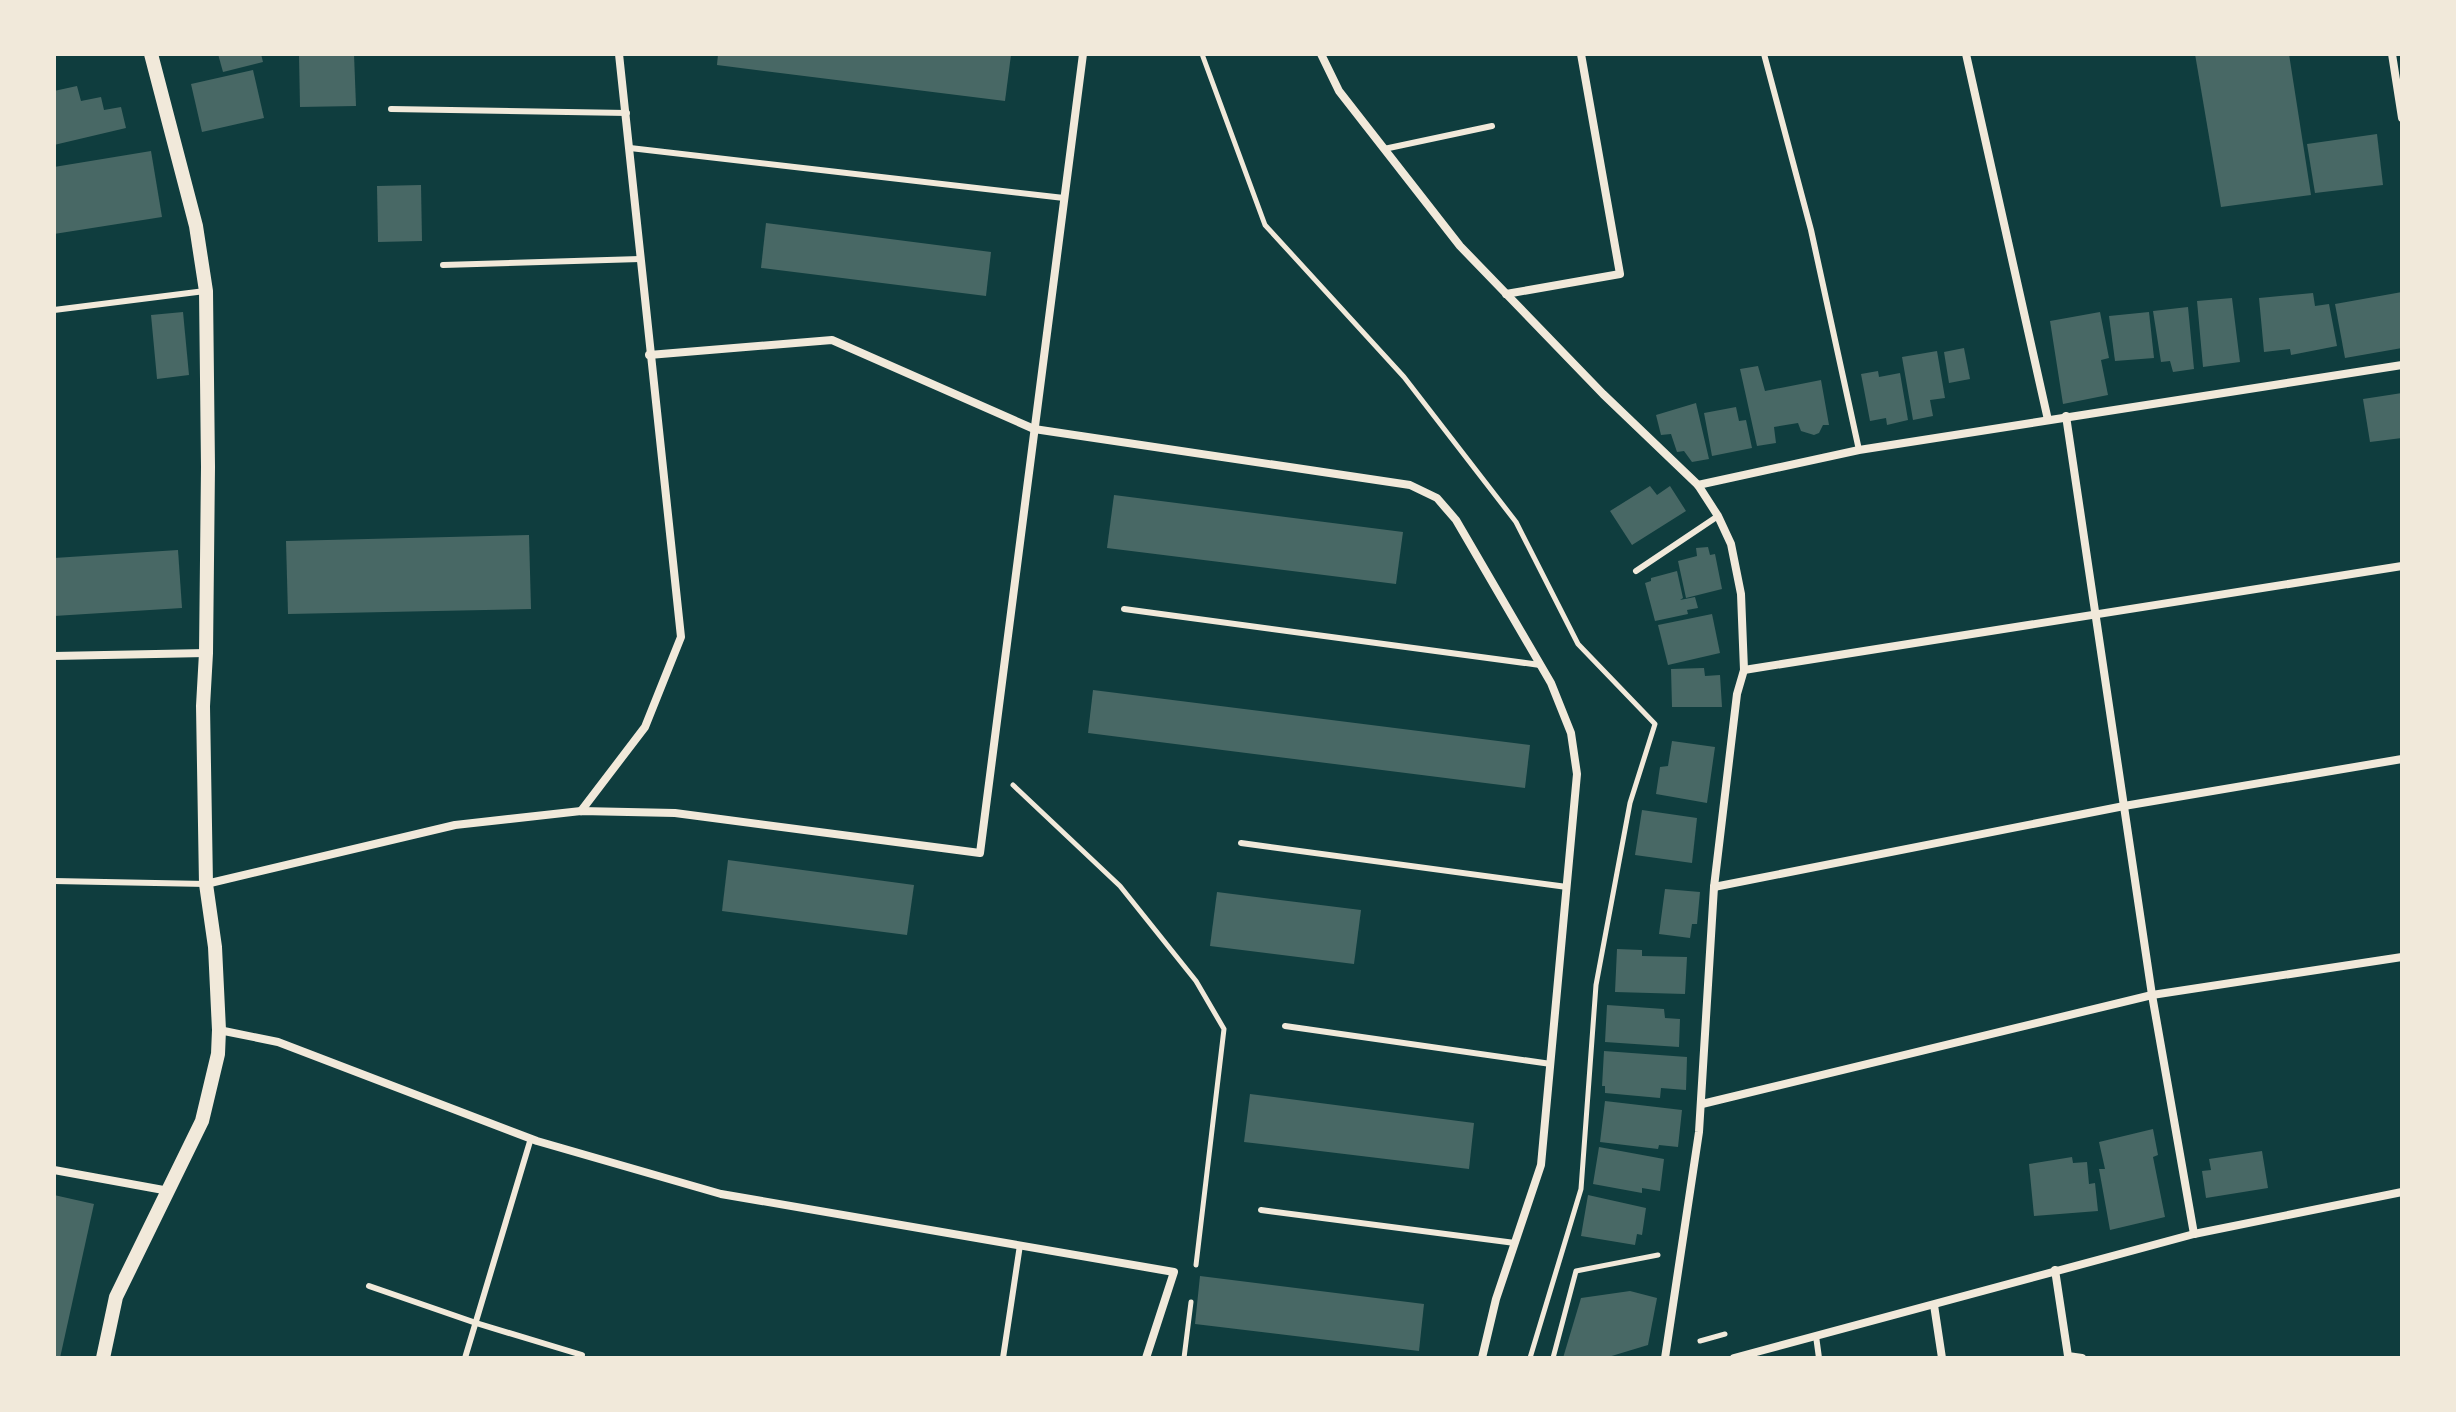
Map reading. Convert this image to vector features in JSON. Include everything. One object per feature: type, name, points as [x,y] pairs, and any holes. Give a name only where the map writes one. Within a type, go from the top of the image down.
[{"type":"street","points":[[103,1358],[116,1297],[202,1121],[218,1054],[219,1030],[216,960],[206,884],[203,706],[206,653],[206,291],[196,226],[151,54]]},
{"type":"street","points":[[581,811],[645,727],[681,637],[619,54]]},
{"type":"street","points":[[206,884],[455,825],[581,811],[675,813],[980,853],[1083,54]]},
{"type":"street","points":[[1321,54],[1339,91],[1460,246],[1603,394],[1698,485],[1731,544],[1741,594],[1744,670],[1737,694],[1714,887],[1702,1104],[1665,1358]]},
{"type":"street","points":[[1506,294],[1620,274],[1581,54]]},
{"type":"street","points":[[1966,54],[2048,420]]},
{"type":"street","points":[[2392,54],[2402,118]]},
{"type":"street","points":[[649,355],[832,340],[1034,429],[1410,485],[1437,498],[1456,520],[1551,683],[1571,733],[1577,774],[1541,1165],[1496,1299],[1482,1358]]},
{"type":"street","points":[[1698,485],[1859,450],[2402,365]]},
{"type":"street","points":[[2066,416],[2152,995],[2194,1234]]},
{"type":"street","points":[[1744,670],[2402,566]]},
{"type":"street","points":[[54,656],[206,653]]},
{"type":"street","points":[[1714,887],[2124,806],[2402,759]]},
{"type":"street","points":[[1702,1104],[2152,995],[2402,957]]},
{"type":"street","points":[[219,1030],[278,1042],[531,1138],[721,1194],[1174,1272],[1146,1358]]},
{"type":"street","points":[[54,1170],[169,1191]]},
{"type":"street","points":[[1734,1358],[2194,1234],[2402,1192]]},
{"type":"street","points":[[2055,1270],[2068,1357],[2082,1358]]},
{"type":"street","points":[[1934,1305],[1942,1358]]},
{"type":"lane","points":[[1764,54],[1811,230],[1859,450]]},
{"type":"lane","points":[[391,109],[627,113]]},
{"type":"lane","points":[[1384,149],[1492,126]]},
{"type":"lane","points":[[630,148],[1064,198]]},
{"type":"lane","points":[[443,265],[640,259]]},
{"type":"lane","points":[[54,310],[206,291]]},
{"type":"lane","points":[[1636,571],[1718,516]]},
{"type":"lane","points":[[1124,609],[1540,665]]},
{"type":"lane","points":[[1241,843],[1567,887]]},
{"type":"lane","points":[[54,881],[206,884]]},
{"type":"lane","points":[[1285,1026],[1551,1064]]},
{"type":"lane","points":[[465,1358],[531,1138]]},
{"type":"lane","points":[[1261,1210],[1515,1243]]},
{"type":"lane","points":[[1003,1358],[1020,1245]]},
{"type":"lane","points":[[369,1286],[582,1355]]},
{"type":"lane","points":[[1816,1336],[1819,1358]]},
{"type":"path","points":[[992,765],[1120,886],[1196,981],[1224,1029],[1194,1280]]},
{"type":"path","points":[[1553,1358],[1576,1271],[1682,1250]]},
{"type":"path","points":[[1184,1358],[1192,1295]]},
{"type":"building","points":[[218,54],[261,54],[263,62],[223,72]]},
{"type":"building","points":[[299,54],[354,54],[356,106],[300,107]]},
{"type":"building","points":[[718,54],[1011,55],[1005,101],[717,65]]},
{"type":"building","points":[[2195,54],[2289,54],[2311,195],[2221,207]]},
{"type":"building","points":[[253,70],[264,118],[202,132],[191,84]]},
{"type":"building","points":[[77,86],[81,101],[101,97],[104,110],[121,107],[126,128],[54,145],[54,91]]},
{"type":"building","points":[[2377,134],[2383,185],[2315,193],[2307,144]]},
{"type":"building","points":[[151,151],[162,217],[54,234],[54,167]]},
{"type":"building","points":[[421,185],[422,241],[378,242],[377,186]]},
{"type":"building","points":[[766,223],[991,252],[986,296],[761,268]]},
{"type":"building","points":[[2402,292],[2402,348],[2345,358],[2335,304]]},
{"type":"building","points":[[2313,293],[2315,306],[2329,304],[2337,346],[2291,355],[2290,349],[2264,352],[2259,298]]},
{"type":"building","points":[[2232,298],[2240,362],[2203,367],[2197,301]]},
{"type":"building","points":[[2188,307],[2194,369],[2173,372],[2170,361],[2161,362],[2153,311]]},
{"type":"building","points":[[183,312],[189,375],[157,379],[151,315]]},
{"type":"building","points":[[2100,312],[2109,358],[2101,360],[2108,395],[2063,404],[2050,321]]},
{"type":"building","points":[[2149,312],[2154,358],[2115,361],[2109,316]]},
{"type":"building","points":[[1964,348],[1970,379],[1949,383],[1944,352]]},
{"type":"building","points":[[1937,351],[1945,398],[1930,400],[1933,416],[1913,420],[1902,357]]},
{"type":"building","points":[[1758,366],[1765,391],[1821,380],[1829,425],[1823,425],[1814,435],[1801,431],[1798,423],[1774,427],[1776,443],[1757,446],[1740,369]]},
{"type":"building","points":[[1878,371],[1879,377],[1900,373],[1908,420],[1887,425],[1886,418],[1870,421],[1861,374]]},
{"type":"building","points":[[2402,393],[2402,438],[2370,442],[2363,399]]},
{"type":"building","points":[[1696,403],[1709,459],[1692,462],[1684,451],[1677,452],[1671,434],[1661,435],[1656,415]]},
{"type":"building","points":[[1736,407],[1739,421],[1746,420],[1752,448],[1712,456],[1704,413]]},
{"type":"building","points":[[1650,486],[1657,495],[1670,486],[1686,511],[1632,545],[1610,511]]},
{"type":"building","points":[[1114,495],[1403,532],[1396,584],[1107,548]]},
{"type":"building","points":[[529,535],[531,609],[288,614],[286,541]]},
{"type":"building","points":[[1708,547],[1710,555],[1715,554],[1722,589],[1686,598],[1678,561],[1697,556],[1696,548]]},
{"type":"building","points":[[178,550],[182,608],[54,616],[54,558]]},
{"type":"building","points":[[1677,571],[1683,598],[1680,600],[1695,597],[1698,608],[1687,610],[1688,614],[1655,621],[1645,583],[1651,578]]},
{"type":"building","points":[[1712,614],[1720,653],[1668,665],[1658,625]]},
{"type":"building","points":[[1704,668],[1705,676],[1720,675],[1722,707],[1672,707],[1671,669]]},
{"type":"building","points":[[1093,690],[1530,745],[1525,788],[1088,733]]},
{"type":"building","points":[[1672,741],[1715,747],[1707,803],[1656,794],[1660,767],[1668,766]]},
{"type":"building","points":[[1642,810],[1697,818],[1692,863],[1635,855]]},
{"type":"building","points":[[728,860],[914,885],[907,935],[722,911]]},
{"type":"building","points":[[1665,889],[1700,892],[1697,924],[1692,924],[1690,938],[1659,934]]},
{"type":"building","points":[[1217,892],[1361,910],[1354,964],[1210,946]]},
{"type":"building","points":[[1617,949],[1642,950],[1642,956],[1687,957],[1685,994],[1615,992]]},
{"type":"building","points":[[1607,1005],[1664,1009],[1665,1018],[1680,1019],[1679,1047],[1605,1042]]},
{"type":"building","points":[[1604,1051],[1687,1057],[1686,1090],[1661,1088],[1660,1098],[1605,1093],[1605,1086],[1602,1086]]},
{"type":"building","points":[[1250,1094],[1474,1123],[1469,1169],[1244,1142]]},
{"type":"building","points":[[1605,1101],[1682,1110],[1678,1147],[1659,1145],[1658,1149],[1600,1142]]},
{"type":"building","points":[[2153,1129],[2158,1155],[2153,1157],[2165,1217],[2110,1230],[2099,1169],[2105,1169],[2099,1142]]},
{"type":"building","points":[[1599,1147],[1664,1159],[1660,1191],[1642,1188],[1642,1193],[1593,1184]]},
{"type":"building","points":[[2262,1151],[2268,1188],[2206,1198],[2202,1171],[2211,1170],[2209,1159]]},
{"type":"building","points":[[2072,1157],[2073,1163],[2087,1162],[2089,1184],[2095,1183],[2098,1211],[2034,1216],[2029,1164]]},
{"type":"building","points":[[54,1195],[94,1204],[60,1358],[54,1358]]},
{"type":"building","points":[[1588,1195],[1646,1208],[1642,1235],[1637,1234],[1635,1245],[1581,1236]]},
{"type":"building","points":[[1200,1276],[1424,1304],[1419,1351],[1195,1324]]},
{"type":"building","points":[[1630,1291],[1657,1298],[1648,1345],[1605,1358],[1563,1358],[1581,1298]]}]
